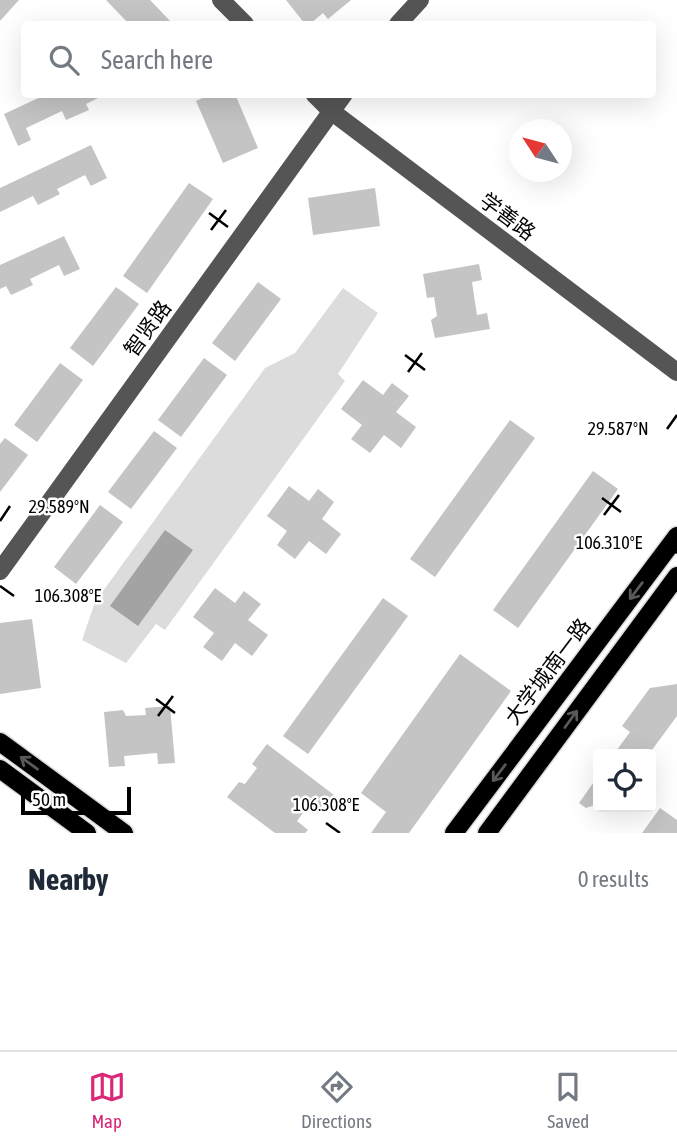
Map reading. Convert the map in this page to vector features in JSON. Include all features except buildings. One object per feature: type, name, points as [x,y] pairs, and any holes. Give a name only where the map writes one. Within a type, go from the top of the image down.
[{"type":"main road","name":"大学城南一路","points":[[454,833],[677,536]]},
{"type":"main road","points":[[487,833],[677,576]]},
{"type":"main road","points":[[0,742],[124,833]]},
{"type":"main road","points":[[0,769],[87,833]]},
{"type":"street","points":[[221,0],[242,21]]},
{"type":"street","points":[[401,21],[420,0]]},
{"type":"street","name":"学善路","points":[[318,98],[331,111],[677,372]]},
{"type":"street","name":"智贤路","points":[[0,571],[341,98]]},
{"type":"shaded area","points":[[343,288],[378,313],[338,374],[345,381],[165,630],[156,624],[126,663],[82,640],[95,602],[265,368],[295,353]]},
{"type":"shaded area","points":[[165,530],[193,550],[138,626],[110,606]]}]
